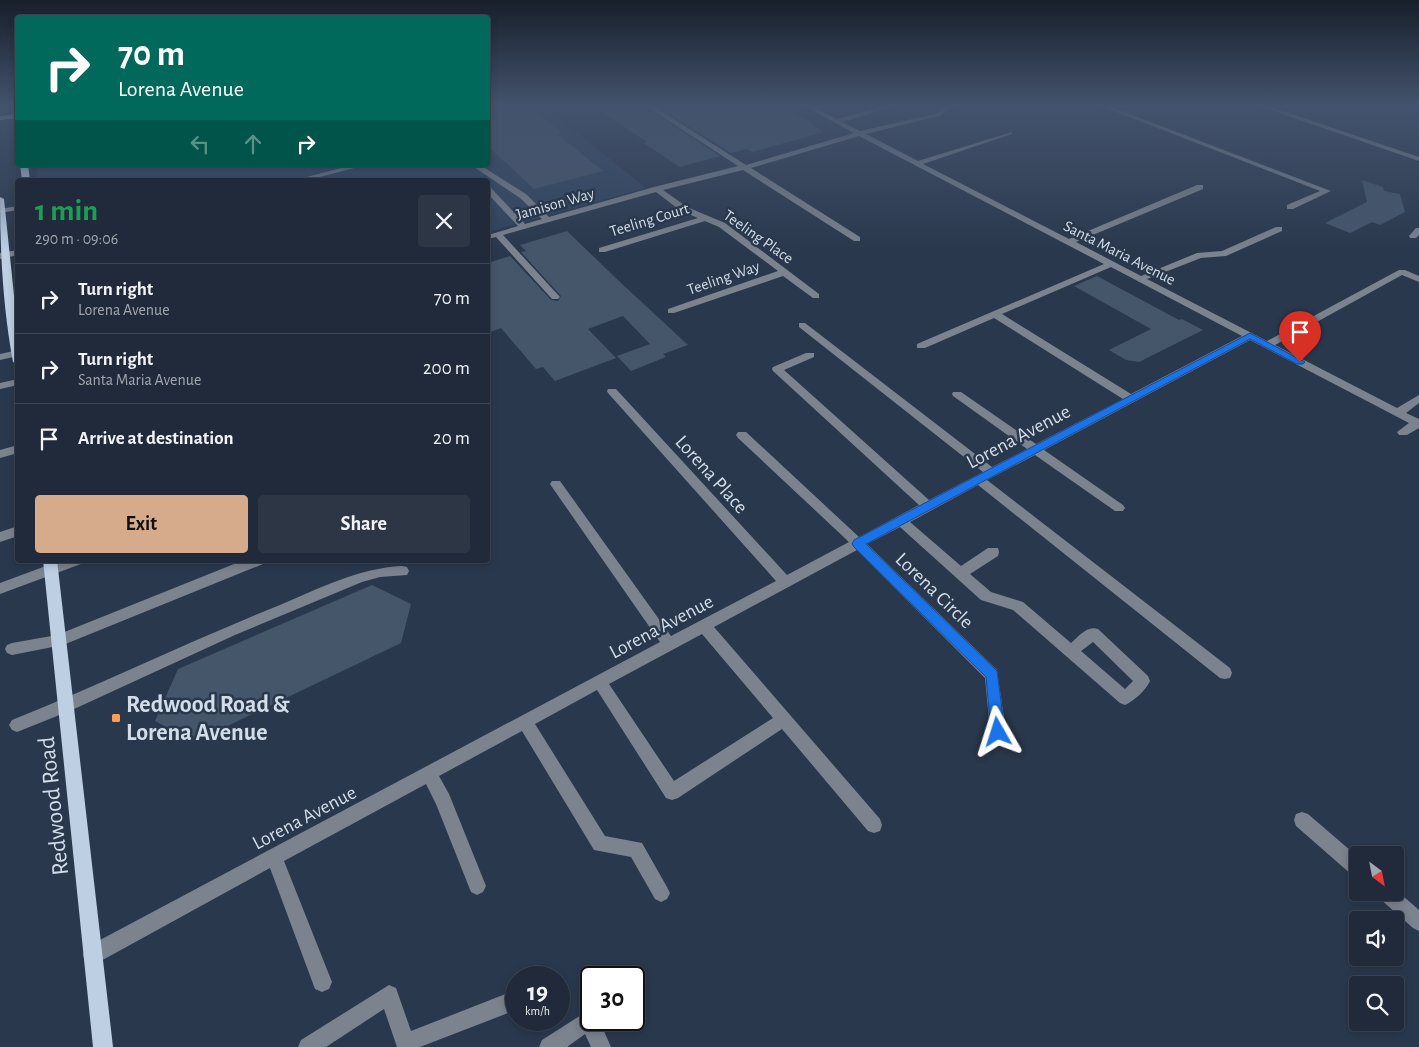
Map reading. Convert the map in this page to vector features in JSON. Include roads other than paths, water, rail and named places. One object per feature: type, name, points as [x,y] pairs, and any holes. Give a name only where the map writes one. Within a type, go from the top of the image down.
[{"type":"main road","points":[[0,199],[2,249],[15,346]]},
{"type":"main road","name":"Redwood Road","points":[[51,565],[103,1047]]},
{"type":"street","points":[[726,155],[857,239]]},
{"type":"street","name":"Jamison Way","points":[[492,236],[657,189],[788,155]]},
{"type":"street","name":"Santa Maria Avenue","points":[[902,155],[1418,423]]},
{"type":"street","points":[[918,163],[943,155]]},
{"type":"street","points":[[1232,155],[1327,191],[1290,207]]},
{"type":"street","points":[[1407,155],[1419,159]]},
{"type":"street","points":[[307,178],[354,167]]},
{"type":"street","points":[[477,167],[523,196],[547,220]]},
{"type":"street","points":[[963,188],[977,184]]},
{"type":"street","points":[[1069,242],[1200,187]]},
{"type":"street","name":"Teeling Place","points":[[657,189],[684,209],[722,225],[816,296]]},
{"type":"street","points":[[490,192],[523,227]]},
{"type":"street","points":[[0,211],[15,208]]},
{"type":"street","name":"Teeling Court","points":[[602,250],[706,218]]},
{"type":"street","points":[[1140,279],[1200,255],[1223,254],[1279,229]]},
{"type":"street","points":[[492,236],[555,297]]},
{"type":"street","points":[[2,249],[15,246]]},
{"type":"street","points":[[2,249],[15,251]]},
{"type":"street","points":[[921,346],[1111,264]]},
{"type":"street","name":"Teeling Way","points":[[671,311],[785,272]]},
{"type":"street","points":[[1268,345],[1402,272],[1419,279]]},
{"type":"street","points":[[995,314],[1131,399]]},
{"type":"street","points":[[802,325],[1225,674]]},
{"type":"street","name":"Lorena Avenue","points":[[92,955],[669,644],[1250,336]]},
{"type":"street","points":[[810,355],[777,369],[928,506]]},
{"type":"street","points":[[0,357],[15,357]]},
{"type":"street","points":[[0,386],[15,383]]},
{"type":"street","name":"Lorena Place","points":[[612,391],[785,582]]},
{"type":"street","points":[[956,394],[1119,508]]},
{"type":"street","points":[[1398,413],[1419,398]]},
{"type":"street","points":[[1403,432],[1418,423]]},
{"type":"street","name":"Lorena Circle","points":[[742,435],[858,544],[992,675],[998,732]]},
{"type":"street","points":[[0,454],[15,450]]},
{"type":"street","points":[[556,484],[669,644]]},
{"type":"street","points":[[901,521],[986,596],[1018,606],[1125,698],[1143,681],[1093,633],[1071,651]]},
{"type":"street","points":[[0,537],[15,532]]},
{"type":"street","points":[[960,574],[993,552]]},
{"type":"street","points":[[12,649],[58,641],[251,563]]},
{"type":"street","points":[[0,589],[51,565]]},
{"type":"street","points":[[17,725],[67,705],[230,631],[359,578],[380,572],[402,571]]},
{"type":"street","points":[[704,626],[874,825]]},
{"type":"street","points":[[600,682],[672,792],[783,720]]},
{"type":"street","points":[[525,722],[600,844],[636,849],[661,893]]},
{"type":"street","points":[[429,773],[443,800],[477,886]]},
{"type":"street","points":[[1302,820],[1349,861]]},
{"type":"street","points":[[274,856],[322,982]]},
{"type":"street","points":[[1395,901],[1419,922]]},
{"type":"street","points":[[308,1047],[389,995],[404,1043],[505,1004]]},
{"type":"street","points":[[549,1047],[589,1020],[601,1047]]},
{"type":"place","name":"Redwood Road & Lorena Avenue","points":[[116,718]]}]
